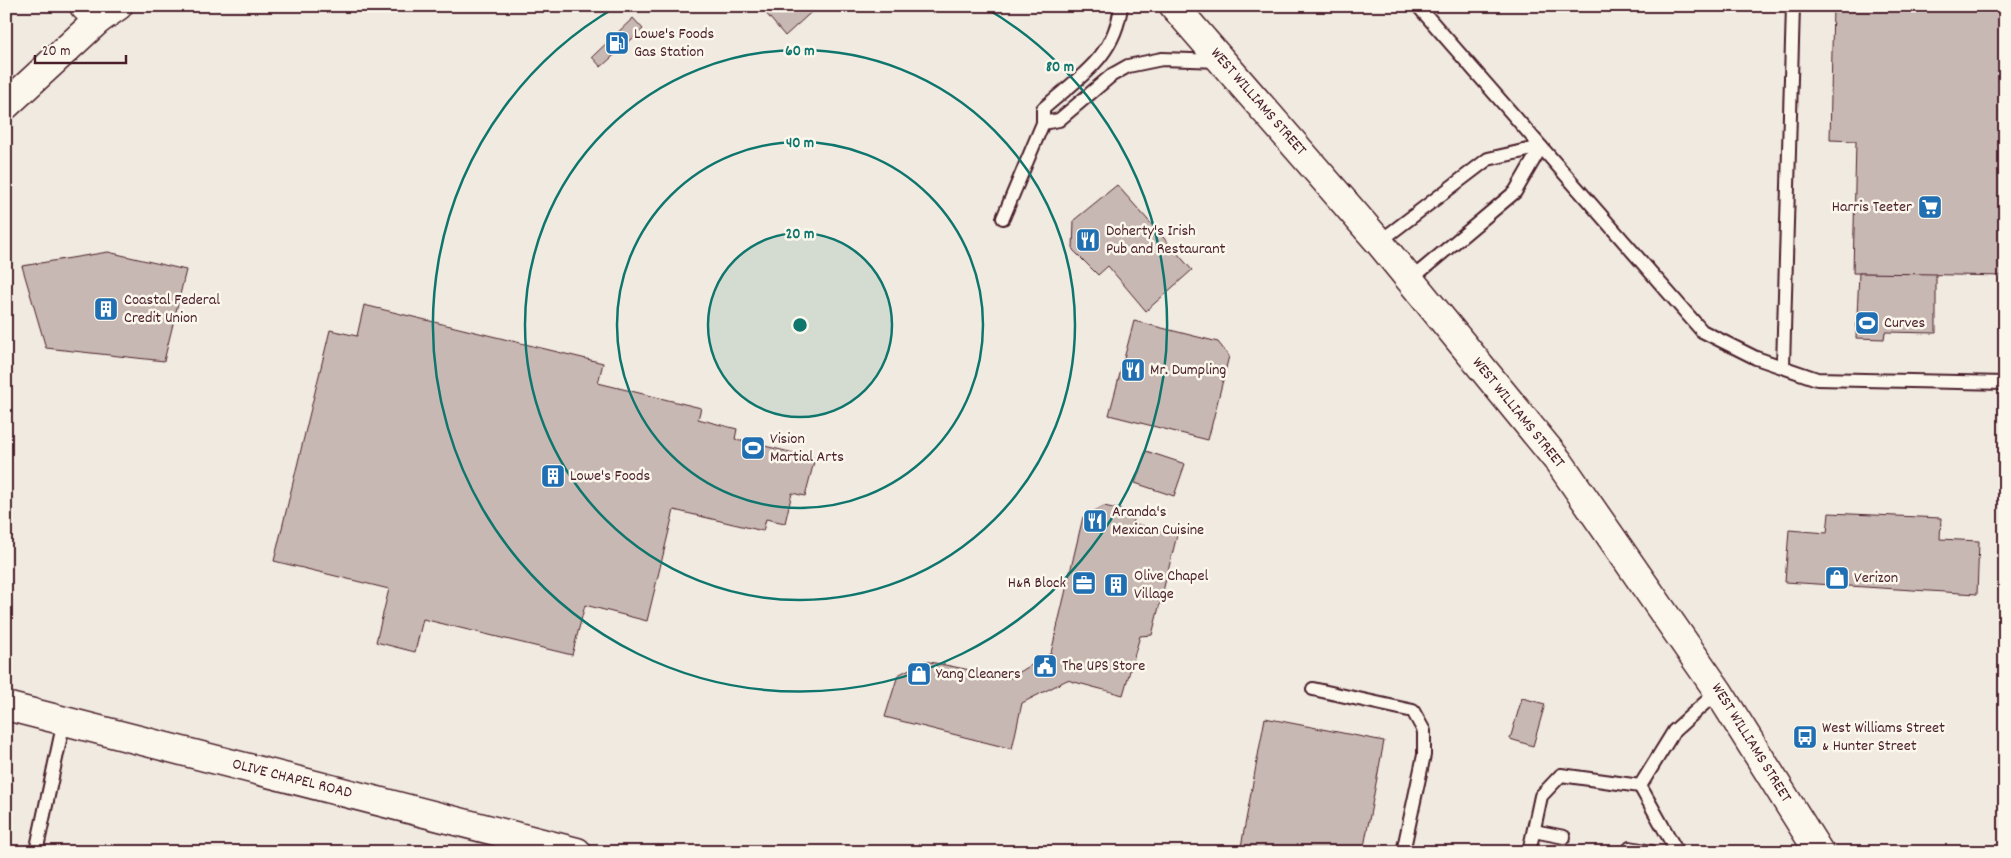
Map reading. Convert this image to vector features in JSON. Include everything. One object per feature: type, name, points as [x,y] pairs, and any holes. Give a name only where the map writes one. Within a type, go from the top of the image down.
[{"type":"main road","name":"WEST WILLIAMS STREET","points":[[1174,6],[1379,242],[1559,462],[1718,691],[1819,852]]},
{"type":"main road","points":[[6,105],[100,11]]},
{"type":"main road","name":"OLIVE CHAPEL ROAD","points":[[6,706],[577,852]]},
{"type":"lane","points":[[1002,218],[1043,123],[1043,109],[1100,59],[1110,45],[1117,29],[1121,6]]},
{"type":"lane","points":[[1418,6],[1702,331],[1756,358],[1817,379],[2005,383]]},
{"type":"lane","points":[[1783,367],[1793,6]]},
{"type":"lane","points":[[1043,123],[1059,120],[1112,75],[1128,66],[1162,59],[1221,61]]},
{"type":"lane","points":[[1379,242],[1488,159],[1541,147]]},
{"type":"lane","points":[[1410,280],[1515,192],[1541,147]]},
{"type":"lane","points":[[1313,689],[1413,711],[1424,731],[1424,755],[1403,852]]},
{"type":"lane","points":[[1640,786],[1674,731],[1718,691]]},
{"type":"lane","points":[[36,852],[64,721]]},
{"type":"lane","points":[[1529,852],[1540,796],[1561,775],[1640,786]]},
{"type":"lane","points":[[1640,786],[1677,852]]},
{"type":"lane","points":[[1534,831],[1564,837]]},
{"type":"lane","points":[[1630,848],[1652,852]]},
{"type":"building","points":[[760,6],[818,6],[785,36]]},
{"type":"building","name":"Harris Teeter","points":[[1833,6],[2005,6],[2005,276],[1853,273],[1856,141],[1830,140]]},
{"type":"building","name":"Lowe's Foods Gas Station","points":[[633,18],[643,29],[601,67],[592,57]]},
{"type":"building","points":[[1117,185],[1192,270],[1146,311],[1108,266],[1098,275],[1073,250],[1074,220]]},
{"type":"building","name":"Coastal Federal Credit Union","points":[[108,252],[186,270],[164,361],[46,348],[22,266]]},
{"type":"building","points":[[1859,273],[1936,274],[1936,333],[1885,332],[1884,339],[1856,338]]},
{"type":"building","name":"Lowe's Foods","points":[[364,305],[603,363],[598,383],[701,408],[698,419],[737,429],[735,439],[815,458],[805,496],[792,493],[785,523],[766,519],[763,531],[674,510],[647,621],[585,605],[572,655],[423,619],[415,652],[376,642],[389,589],[274,561],[330,330],[357,336]]},
{"type":"building","points":[[1134,321],[1218,342],[1229,356],[1208,440],[1109,415]]},
{"type":"building","points":[[1146,451],[1185,464],[1174,496],[1135,483]]},
{"type":"building","name":"Olive Chapel Village","points":[[1104,506],[1136,513],[1132,523],[1177,535],[1152,635],[1140,636],[1123,695],[1067,680],[1022,703],[1012,749],[885,717],[898,675],[925,661],[1010,678],[1051,653],[1083,517]]},
{"type":"building","points":[[1829,513],[1941,518],[1940,539],[1979,541],[1977,594],[1785,582],[1789,530],[1827,533]]},
{"type":"building","points":[[1522,698],[1545,704],[1533,746],[1510,739]]},
{"type":"building","points":[[1265,718],[1384,741],[1363,852],[1240,852]]},
{"type":"place","name":"Lowe's Foods Gas Station","points":[[617,43]]},
{"type":"place","name":"Harris Teeter","points":[[1930,207]]},
{"type":"place","name":"Doherty's Irish Pub and Restaurant","points":[[1088,240]]},
{"type":"place","name":"Coastal Federal Credit Union","points":[[106,309]]},
{"type":"place","name":"Curves","points":[[1867,323]]},
{"type":"place","name":"Mr. Dumpling","points":[[1133,370]]},
{"type":"place","name":"Vision Martial Arts","points":[[753,448]]},
{"type":"place","name":"Lowe's Foods","points":[[553,476]]},
{"type":"place","name":"Aranda's Mexican Cuisine","points":[[1095,521]]},
{"type":"place","name":"Verizon","points":[[1837,578]]},
{"type":"place","name":"H&R Block","points":[[1084,583]]},
{"type":"place","name":"Olive Chapel Village","points":[[1116,585]]},
{"type":"place","name":"The UPS Store","points":[[1045,666]]},
{"type":"place","name":"Yang Cleaners","points":[[919,674]]},
{"type":"place","name":"West Williams Street & Hunter Street","points":[[1805,737]]}]
